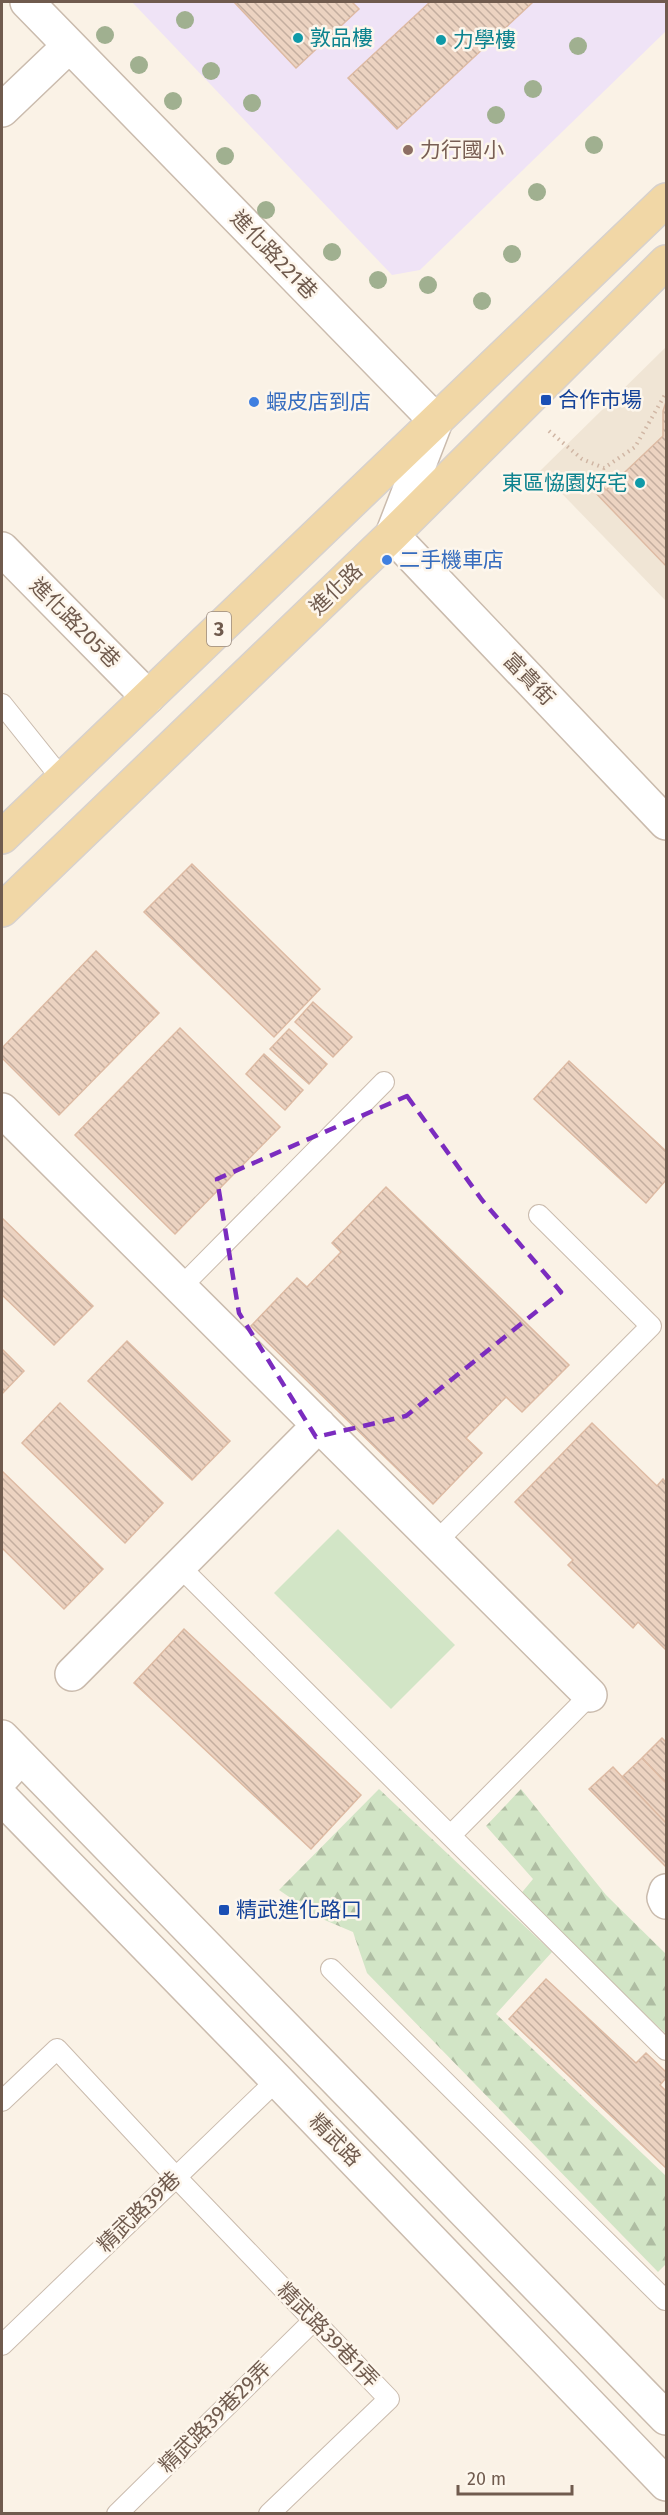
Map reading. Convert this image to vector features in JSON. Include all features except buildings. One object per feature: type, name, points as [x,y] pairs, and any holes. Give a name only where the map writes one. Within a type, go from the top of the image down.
[{"type":"main road","name":"3","points":[[2,837],[666,200]]},
{"type":"main road","name":"進化路","points":[[2,910],[392,535],[666,262]]},
{"type":"street","name":"進化路221巷","points":[[27,2],[436,421]]},
{"type":"street","points":[[2,110],[69,46]]},
{"type":"street","points":[[392,535],[436,421]]},
{"type":"street","name":"富貴街","points":[[392,535],[666,823]]},
{"type":"street","name":"進化路205巷","points":[[2,549],[148,697]]},
{"type":"street","points":[[2,1110],[590,1695]]},
{"type":"street","points":[[72,1674],[319,1425]]},
{"type":"street","name":"精武路","points":[[8,1757],[666,2418]]},
{"type":"street","name":"精武路","points":[[2,1798],[278,2080],[666,2484]]},
{"type":"street","points":[[666,1891],[664,1898],[666,1902]]},
{"type":"lane","points":[[2,704],[62,779]]},
{"type":"lane","points":[[180,1288],[384,1082]]},
{"type":"lane","points":[[436,1542],[651,1326],[539,1215]]},
{"type":"lane","points":[[179,1566],[666,2050]]},
{"type":"lane","points":[[451,1835],[590,1695]]},
{"type":"lane","points":[[331,1969],[666,2300]]},
{"type":"lane","name":"精武路39巷1弄","points":[[2,2101],[57,2049],[389,2399],[269,2514]]},
{"type":"lane","name":"精武路39巷","points":[[2,2345],[278,2080]]},
{"type":"lane","name":"精武路39巷29弄","points":[[117,2514],[314,2320]]},
{"type":"path","points":[[521,407],[582,459],[604,468],[635,447],[666,393]]},
{"type":"highlighted area","points":[[407,1096],[482,1200],[561,1292],[406,1416],[316,1437],[239,1313],[217,1179]]},
{"type":"shaded area","name":"力行國小","points":[[132,2],[666,2],[666,31],[420,270],[392,275]]},
{"type":"shaded area","name":"東區恊園好宅","points":[[666,347],[666,601],[540,471]]},
{"type":"green space","points":[[338,1529],[455,1645],[391,1709],[274,1593]]},
{"type":"green space","points":[[379,1789],[552,1952],[496,2014],[666,2176],[666,2264],[658,2272],[367,1973],[353,1932],[320,1918],[279,1890]]},
{"type":"green space","points":[[521,1789],[606,1895],[666,1954],[666,2034],[519,1896],[533,1879],[486,1826]]},
{"type":"place","name":"敦品樓","points":[[298,38]]},
{"type":"place","name":"力學樓","points":[[441,40]]},
{"type":"place","name":"力行國小","points":[[408,150]]},
{"type":"place","name":"合作市場","points":[[546,400]]},
{"type":"place","name":"蝦皮店到店","points":[[254,402]]},
{"type":"place","name":"東區恊園好宅","points":[[640,483]]},
{"type":"place","name":"二手機車店","points":[[387,560]]},
{"type":"place","name":"精武進化路口","points":[[224,1910]]}]
